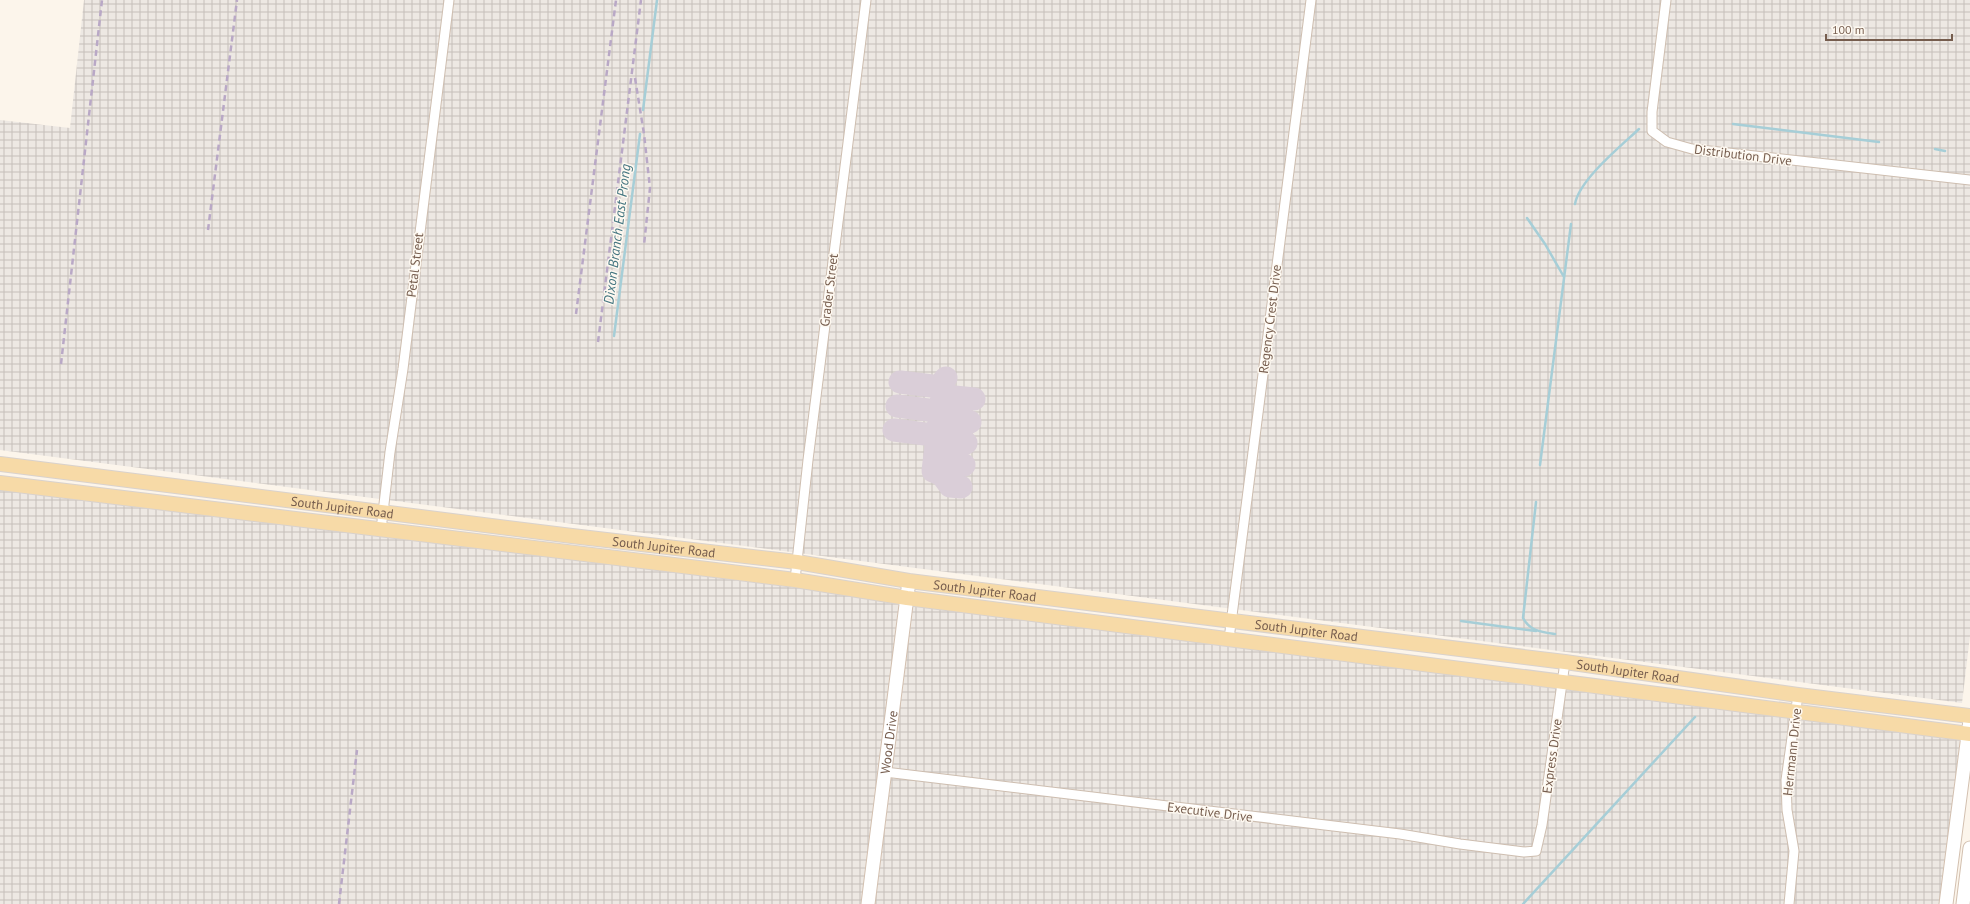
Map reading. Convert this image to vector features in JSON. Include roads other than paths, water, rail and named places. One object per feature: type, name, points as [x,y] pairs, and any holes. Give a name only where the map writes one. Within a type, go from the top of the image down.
[{"type":"main road","name":"South Jupiter Road","points":[[0,464],[256,495],[572,536],[797,562],[909,581],[1230,622],[1565,662],[1798,695],[1970,716]]},
{"type":"main road","points":[[17,485],[19,466]]},
{"type":"main road","name":"South Jupiter Road","points":[[0,483],[795,580],[907,598],[1434,664],[1796,712],[1969,729]]},
{"type":"main road","points":[[156,502],[159,484]]},
{"type":"main road","points":[[255,515],[256,495]]},
{"type":"main road","points":[[1434,664],[1436,646]]},
{"type":"street","name":"Petal Street","points":[[381,530],[390,452],[403,369],[449,0]]},
{"type":"street","name":"Grader Street","points":[[795,580],[808,460],[866,0]]},
{"type":"street","name":"Regency Crest Drive","points":[[1229,639],[1311,0]]},
{"type":"street","name":"Distribution Drive","points":[[1666,0],[1652,112],[1652,131],[1667,142],[1692,149],[1970,180]]},
{"type":"street","name":"Wood Drive","points":[[868,904],[909,581]]},
{"type":"street","name":"Express Drive","points":[[1536,851],[1542,825],[1565,662]]},
{"type":"street","name":"Herrmann Drive","points":[[1789,904],[1794,851],[1787,810],[1786,780],[1798,695]]},
{"type":"street","points":[[1946,904],[1969,729]]},
{"type":"street","name":"Executive Drive","points":[[885,772],[1400,834],[1524,852],[1536,851]]},
{"type":"street","points":[[1963,904],[1970,848]]},
{"type":"waterway","name":"Dixon Branch East Prong","points":[[643,110],[657,0]]},
{"type":"waterway","points":[[1733,124],[1879,142]]},
{"type":"waterway","points":[[1575,204],[1578,195],[1592,174],[1639,129]]},
{"type":"waterway","name":"Dixon Branch East Prong","points":[[614,336],[640,134]]},
{"type":"waterway","points":[[1935,149],[1945,151]]},
{"type":"waterway","points":[[1527,218],[1545,244],[1564,277]]},
{"type":"waterway","points":[[1540,465],[1571,224]]},
{"type":"waterway","points":[[1536,502],[1523,618],[1529,626],[1536,630],[1555,634]]},
{"type":"waterway","points":[[1461,621],[1536,631]]},
{"type":"waterway","points":[[1523,904],[1695,717]]},
{"type":"railway","points":[[61,364],[102,0]]},
{"type":"railway","points":[[208,230],[237,0]]},
{"type":"railway","points":[[576,314],[616,0]]},
{"type":"railway","points":[[598,342],[641,0]]},
{"type":"railway","points":[[635,78],[644,134],[650,188],[644,245]]},
{"type":"railway","points":[[339,904],[357,750]]}]
